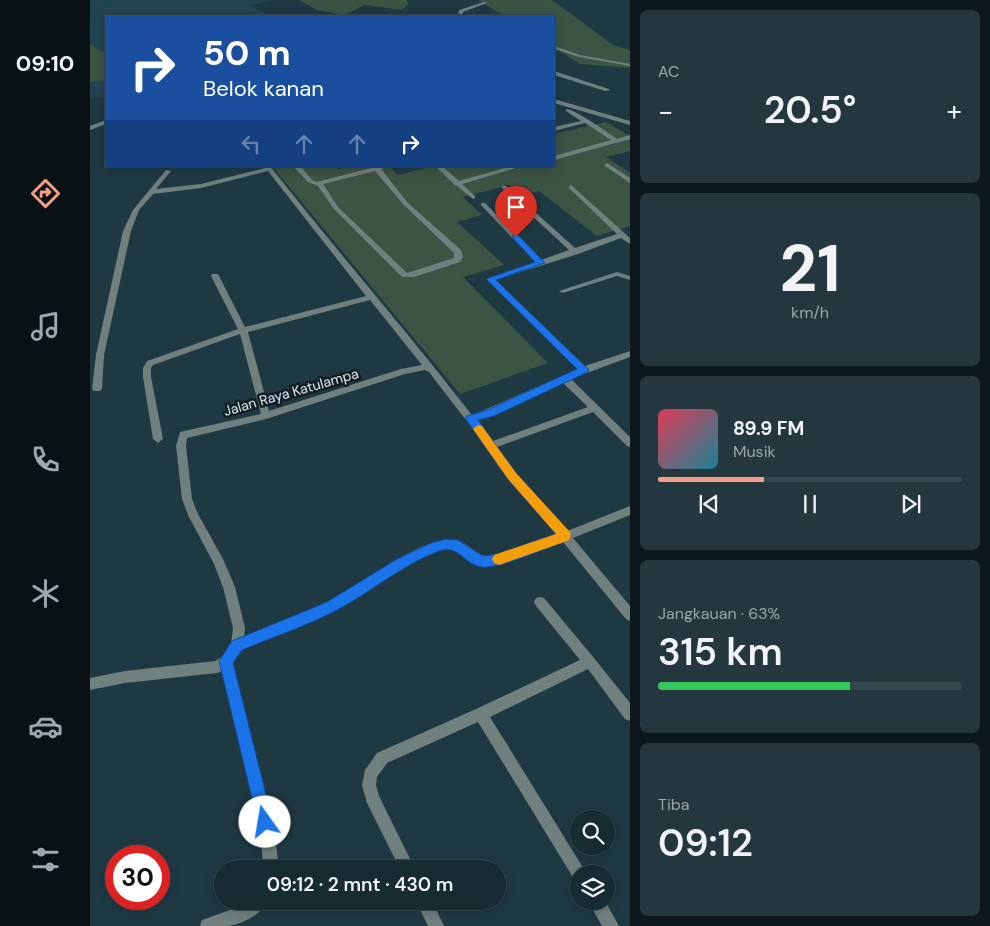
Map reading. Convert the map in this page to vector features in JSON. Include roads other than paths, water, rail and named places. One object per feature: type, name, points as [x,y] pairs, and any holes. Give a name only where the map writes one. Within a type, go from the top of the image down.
[{"type":"street","points":[[460,15],[461,11],[485,3]]},
{"type":"street","points":[[555,47],[578,56],[630,65]]},
{"type":"street","points":[[555,73],[607,90]]},
{"type":"street","points":[[555,102],[630,123]]},
{"type":"street","points":[[555,103],[615,140]]},
{"type":"street","points":[[555,130],[587,121]]},
{"type":"street","points":[[90,128],[105,122]]},
{"type":"street","points":[[555,158],[630,137]]},
{"type":"street","points":[[607,165],[630,181]]},
{"type":"street","points":[[151,192],[201,186],[268,167],[453,399],[471,418],[512,476],[565,536],[630,615]]},
{"type":"street","points":[[297,167],[310,181],[320,184],[383,167]]},
{"type":"street","points":[[355,167],[361,173]]},
{"type":"street","points":[[439,167],[473,197]]},
{"type":"street","points":[[456,184],[516,167]]},
{"type":"street","points":[[320,184],[336,208],[405,275],[411,275],[457,260],[459,257],[458,252],[406,204],[376,169]]},
{"type":"street","points":[[97,388],[100,355],[127,231],[133,216],[168,171]]},
{"type":"street","points":[[504,187],[575,252]]},
{"type":"street","points":[[571,187],[630,242]]},
{"type":"street","points":[[483,204],[540,263]]},
{"type":"street","points":[[584,370],[490,279],[622,235]]},
{"type":"street","points":[[563,291],[617,274],[630,278]]},
{"type":"street","points":[[215,276],[243,330],[266,416]]},
{"type":"street","points":[[158,439],[147,377],[148,365],[154,361],[243,330],[372,297]]},
{"type":"street","points":[[471,418],[490,413],[584,370],[630,354]]},
{"type":"street","name":"Jalan Raya Katulampa","points":[[237,646],[239,628],[229,587],[187,499],[181,438],[184,434],[266,416],[404,371],[429,367]]},
{"type":"street","points":[[565,379],[628,440]]},
{"type":"street","points":[[490,446],[594,408]]},
{"type":"street","points":[[90,684],[134,676],[217,667],[226,661],[237,646],[324,610],[370,585],[402,563],[435,547],[446,544],[458,545],[474,559],[483,562],[498,559],[565,536],[630,510]]},
{"type":"street","points":[[540,602],[630,714]]},
{"type":"street","points":[[226,661],[268,835],[270,860]]},
{"type":"street","points":[[403,860],[372,798],[369,785],[370,775],[382,758],[481,714],[590,662]]},
{"type":"street","points":[[481,714],[573,865]]},
{"type":"street","points":[[208,926],[249,910]]},
{"type":"street","points":[[426,910],[426,926]]},
{"type":"street","points":[[428,910],[436,926]]},
{"type":"street","points":[[601,910],[611,926]]}]
